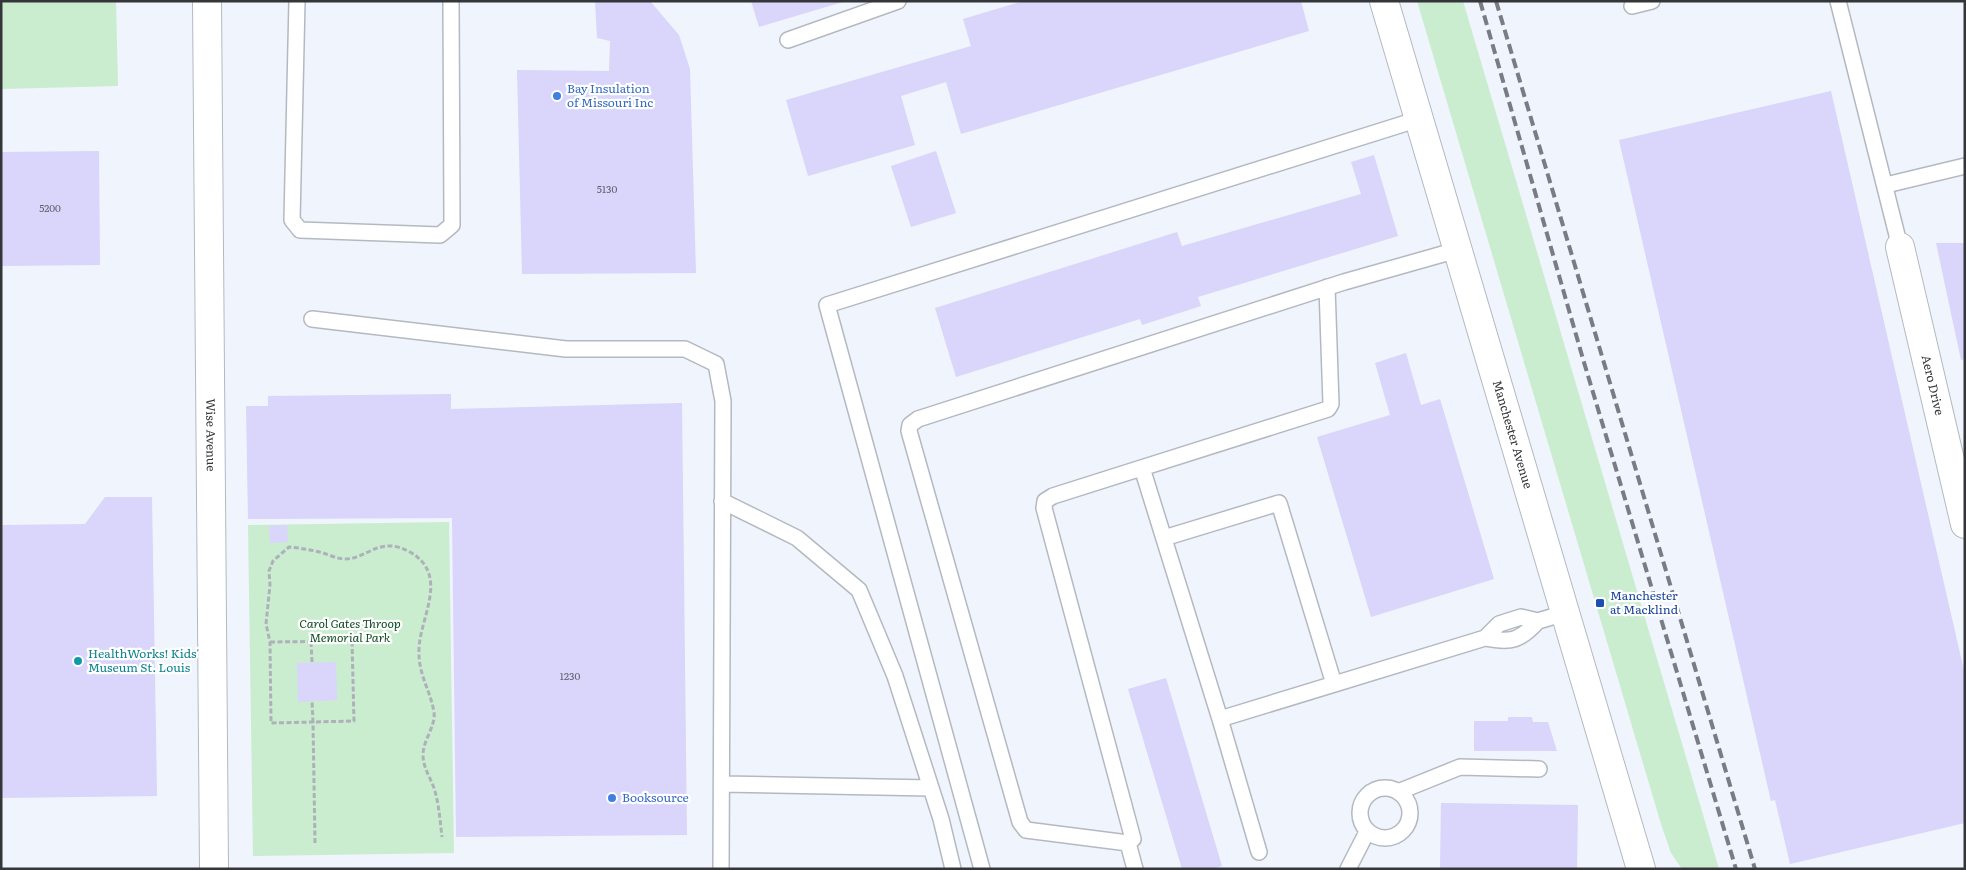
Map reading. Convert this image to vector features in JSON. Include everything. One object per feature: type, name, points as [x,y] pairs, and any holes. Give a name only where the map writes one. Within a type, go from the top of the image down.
[{"type":"street","name":"Wise Avenue","points":[[207,1],[214,869]]},
{"type":"street","name":"Manchester Avenue","points":[[1384,1],[1638,857]]},
{"type":"street","name":"Aero Drive","points":[[1900,247],[1965,524]]},
{"type":"street","points":[[1638,857],[1658,869]]},
{"type":"lane","points":[[297,1],[292,220],[300,230],[440,235],[452,225],[451,1]]},
{"type":"lane","points":[[788,40],[898,1]]},
{"type":"lane","points":[[1632,6],[1652,1]]},
{"type":"lane","points":[[1838,1],[1886,185],[1900,247]]},
{"type":"lane","points":[[982,869],[827,305],[1419,119]]},
{"type":"lane","points":[[1886,185],[1965,166]]},
{"type":"lane","points":[[1327,287],[1331,404],[1328,409],[1053,496],[1045,501],[1044,508],[1134,839],[1128,843],[1026,830],[1020,822],[909,431],[910,425],[918,419],[1327,287],[1457,250]]},
{"type":"lane","points":[[312,319],[566,349],[685,349],[716,364],[723,401],[723,784],[721,869]]},
{"type":"lane","points":[[1142,468],[1259,852]]},
{"type":"lane","points":[[722,501],[797,538],[859,590],[895,676],[931,788],[953,869]]},
{"type":"lane","points":[[1164,538],[1279,503],[1334,684]]},
{"type":"lane","points":[[1220,719],[1484,638],[1499,624],[1521,618],[1538,621],[1565,613]]},
{"type":"lane","points":[[1398,792],[1460,767],[1539,769]]},
{"type":"lane","points":[[723,784],[931,788]]},
{"type":"lane","points":[[1390,789],[1398,792],[1408,805],[1410,813],[1405,829],[1391,838],[1382,838],[1367,832],[1360,817],[1362,801],[1374,790],[1390,789]]},
{"type":"lane","points":[[1348,869],[1367,832]]},
{"type":"lane","points":[[1128,843],[1135,869]]},
{"type":"path","points":[[270,642],[352,641],[354,722],[271,723],[270,642],[266,624],[270,566],[289,547],[316,551],[345,559],[377,547],[395,547],[412,553],[419,559],[430,578],[432,590],[420,636],[420,668],[434,713],[424,747],[423,758],[440,813],[442,837]]},
{"type":"path","points":[[312,642],[312,662]]},
{"type":"path","points":[[312,701],[315,843]]},
{"type":"green space","points":[[1,1],[116,1],[118,86],[1,89]]},
{"type":"green space","points":[[1417,1],[1463,1],[1719,869],[1682,869],[1671,853]]},
{"type":"green space","name":"Carol Gates Throop Memorial Park","points":[[449,522],[454,853],[253,856],[248,525]]},
{"type":"building","points":[[595,1],[650,1],[679,35],[690,69],[696,273],[522,274],[517,70],[609,71],[610,41],[597,38]]},
{"type":"building","points":[[751,1],[843,1],[843,2],[759,27]]},
{"type":"building","points":[[1023,1],[1301,1],[1309,31],[961,134],[946,82],[901,96],[915,145],[808,176],[786,100],[971,46],[963,19]]},
{"type":"building","points":[[1831,91],[1965,675],[1965,823],[1790,864],[1775,800],[1771,801],[1619,140]]},
{"type":"building","points":[[99,151],[100,265],[1,266],[1,152]]},
{"type":"building","points":[[936,151],[956,213],[911,227],[891,166]]},
{"type":"building","points":[[1374,155],[1398,236],[1198,297],[1201,306],[1142,325],[1140,319],[956,377],[935,308],[1177,232],[1182,246],[1361,194],[1351,162]]},
{"type":"building","points":[[1936,243],[1965,243],[1965,359],[1961,360]]},
{"type":"building","points":[[1406,353],[1421,405],[1440,399],[1494,579],[1371,617],[1317,437],[1390,415],[1375,363]]},
{"type":"building","points":[[451,394],[451,409],[682,403],[687,835],[456,837],[452,518],[248,519],[246,406],[268,406],[268,396]]},
{"type":"building","name":"HealthWorks! Kids' Museum St. Louis","points":[[105,497],[152,497],[157,796],[1,798],[1,525],[85,524]]},
{"type":"building","points":[[287,525],[288,542],[270,543],[269,526]]},
{"type":"building","points":[[336,662],[337,700],[298,702],[297,663]]},
{"type":"building","points":[[1166,678],[1222,866],[1212,869],[1182,869],[1128,689]]},
{"type":"building","points":[[1508,717],[1532,717],[1533,722],[1548,722],[1557,751],[1474,751],[1474,721],[1508,721]]},
{"type":"building","points":[[1441,803],[1578,805],[1577,869],[1440,869]]},
{"type":"railway","points":[[1480,1],[1583,359],[1736,869]]},
{"type":"railway","points":[[1496,1],[1755,869]]},
{"type":"place","name":"Bay Insulation of Missouri Inc","points":[[557,96]]},
{"type":"place","name":"Manchester at Macklind","points":[[1600,603]]},
{"type":"place","name":"HealthWorks! Kids' Museum St. Louis","points":[[78,661]]},
{"type":"place","name":"Booksource","points":[[612,798]]}]
